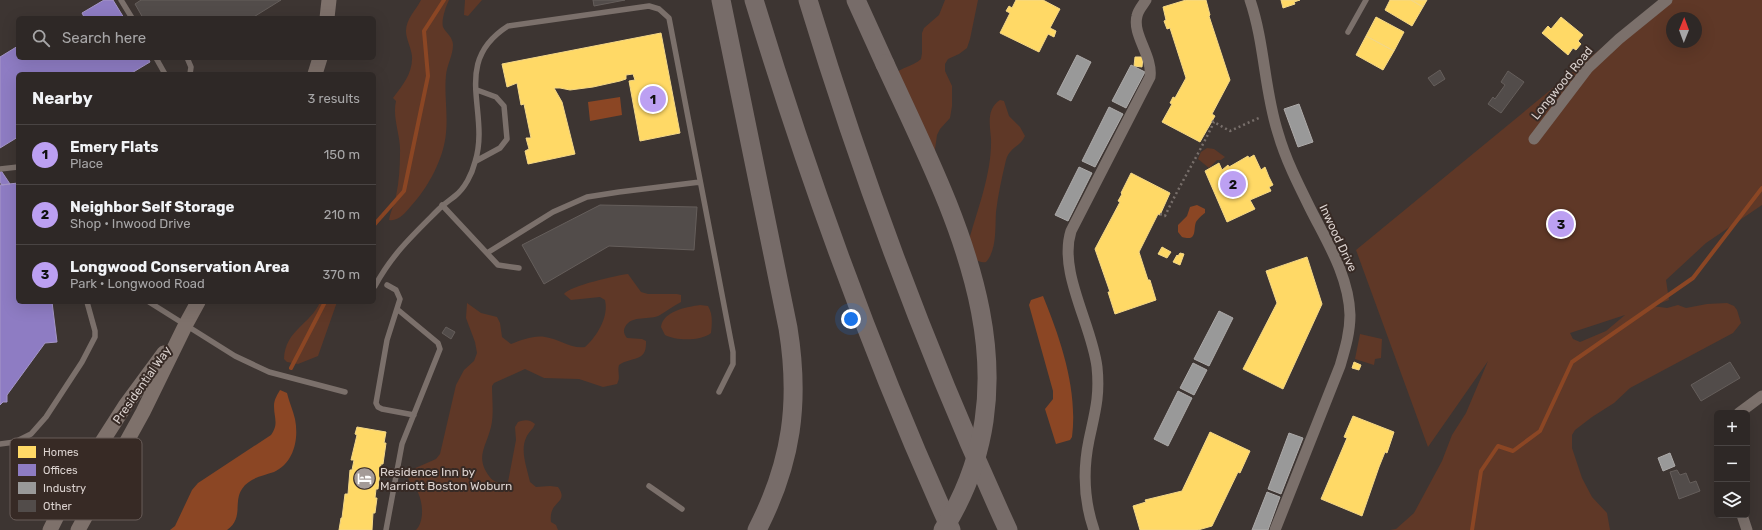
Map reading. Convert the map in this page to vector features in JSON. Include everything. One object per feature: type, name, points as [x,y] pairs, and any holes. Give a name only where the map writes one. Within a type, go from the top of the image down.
[{"type":"highway","points":[[721,0],[788,328],[794,373],[792,422],[786,454],[776,486],[757,530]]},
{"type":"highway","points":[[754,0],[795,132],[843,266],[891,390],[951,530]]},
{"type":"highway","points":[[808,0],[855,147],[907,292],[960,422],[1008,530]]},
{"type":"highway","points":[[856,0],[957,225],[973,274],[983,329],[987,377],[983,427],[965,486],[943,530]]},
{"type":"street","points":[[327,16],[329,0]]},
{"type":"street","points":[[1094,530],[1086,500],[1086,476],[1089,440],[1097,406],[1098,376],[1092,345],[1070,269],[1068,244],[1072,231],[1150,77],[1149,61],[1139,34],[1136,20],[1146,0]]},
{"type":"street","name":"Inwood Drive","points":[[1250,0],[1262,48],[1272,113],[1282,147],[1335,257],[1346,289],[1350,315],[1347,342],[1340,366],[1275,530]]},
{"type":"street","name":"Longwood Road","points":[[1534,139],[1588,68],[1619,39],[1668,0]]},
{"type":"street","points":[[316,72],[319,60]]},
{"type":"street","name":"Presidential Way","points":[[129,438],[197,304]]},
{"type":"street","name":"Presidential Way","points":[[104,438],[125,406],[186,324]]},
{"type":"street","points":[[1743,410],[1762,396]]},
{"type":"street","points":[[1743,518],[1747,530]]},
{"type":"street","name":"Presidential Way","points":[[50,530],[55,520]]},
{"type":"lane","points":[[121,0],[131,16]]},
{"type":"lane","points":[[1348,32],[1366,0]]},
{"type":"lane","points":[[376,284],[391,259],[442,205],[456,195],[466,182],[476,161],[479,137],[476,77],[479,58],[491,39],[508,26],[634,7],[649,6],[659,9],[669,18],[734,359],[720,392]]},
{"type":"lane","points":[[157,60],[164,72]]},
{"type":"lane","points":[[188,60],[191,67],[190,72]]},
{"type":"lane","points":[[476,90],[496,97],[504,106],[507,139],[500,148],[476,161]]},
{"type":"lane","points":[[0,169],[16,167]]},
{"type":"lane","points":[[487,253],[553,212],[587,197],[700,182]]},
{"type":"lane","points":[[442,205],[498,265],[519,268]]},
{"type":"lane","points":[[387,285],[395,289],[400,300],[388,336],[376,402],[377,406],[381,409],[414,415]]},
{"type":"lane","points":[[23,438],[31,434],[56,403],[85,356],[94,337],[95,331],[87,304]]},
{"type":"lane","points":[[152,304],[235,356],[269,372],[345,392]]},
{"type":"lane","points":[[386,530],[401,449],[440,348],[438,343],[397,309]]},
{"type":"lane","points":[[0,444],[10,443]]},
{"type":"lane","points":[[649,486],[682,509]]},
{"type":"lane","points":[[74,530],[81,524]]},
{"type":"path","points":[[1160,214],[1165,216],[1180,185],[1191,168],[1213,122],[1230,131],[1272,113]]},
{"type":"shaded area","points":[[421,0],[449,0],[444,13],[443,21],[443,27],[452,40],[453,45],[446,75],[445,143],[439,162],[423,191],[402,216],[396,220],[389,220],[399,180],[400,164],[400,147],[395,114],[396,101],[393,98],[404,83],[411,68],[412,56],[406,34],[406,27],[409,19]]},
{"type":"shaded area","points":[[465,0],[482,0],[468,16],[464,15]]},
{"type":"shaded area","points":[[945,0],[978,0],[967,48],[948,59],[945,64],[945,71],[952,86],[952,106],[950,118],[940,129],[937,135],[934,156],[894,75],[900,70],[921,59],[922,33],[924,28],[939,15]]},
{"type":"shaded area","points":[[1660,0],[1762,0],[1762,205],[1706,243],[1666,280],[1669,300],[1652,306],[1667,308],[1678,305],[1686,308],[1707,304],[1727,303],[1734,306],[1737,310],[1741,323],[1733,333],[1630,388],[1614,403],[1575,430],[1572,435],[1572,448],[1582,478],[1592,497],[1607,513],[1610,530],[1390,530],[1396,529],[1414,513],[1442,461],[1452,435],[1466,413],[1488,361],[1428,447],[1356,250]],"holes":[[[1625,315],[1606,331],[1580,342],[1573,339],[1570,333]]]},
{"type":"shaded area","points":[[620,97],[622,115],[590,121],[588,102]]},
{"type":"shaded area","points":[[1000,100],[1004,101],[1009,116],[1020,127],[1025,136],[1023,140],[1010,152],[1006,160],[996,212],[994,245],[990,257],[986,262],[982,262],[975,259],[973,256],[969,240],[987,177],[991,152],[991,113],[993,108]]},
{"type":"shaded area","points":[[1207,148],[1214,149],[1225,157],[1221,160],[1217,160],[1209,168],[1198,159],[1201,152]]},
{"type":"shaded area","points":[[1197,205],[1205,209],[1205,213],[1196,222],[1193,236],[1191,238],[1182,237],[1178,232],[1178,225],[1187,216],[1190,207]]},
{"type":"shaded area","points":[[628,274],[641,292],[648,294],[681,295],[681,302],[656,317],[632,320],[628,323],[624,330],[626,337],[646,341],[646,348],[644,353],[638,358],[619,365],[619,379],[617,384],[603,387],[579,379],[544,378],[525,369],[494,383],[492,386],[492,422],[482,457],[485,469],[495,482],[508,482],[516,440],[515,427],[518,422],[524,420],[531,421],[535,424],[524,443],[526,465],[530,482],[536,487],[558,487],[561,492],[562,497],[555,506],[551,515],[551,522],[556,525],[558,530],[416,530],[421,519],[422,504],[417,490],[409,481],[408,477],[411,470],[436,459],[440,454],[456,385],[464,370],[474,361],[477,353],[475,342],[466,318],[467,303],[481,313],[497,317],[500,323],[502,337],[511,344],[528,338],[541,337],[550,338],[575,347],[585,347],[598,332],[604,319],[606,306],[605,300],[600,297],[571,300],[564,294],[584,284]]},
{"type":"shaded area","points":[[1043,296],[1062,348],[1073,401],[1072,437],[1070,440],[1056,444],[1045,409],[1053,399],[1053,391],[1029,305],[1031,300]]},
{"type":"shaded area","points":[[319,304],[336,304],[318,356],[298,364],[287,362],[284,359],[285,349],[289,341],[293,334],[316,310]]},
{"type":"shaded area","points":[[700,305],[708,306],[710,309],[712,319],[711,333],[702,338],[695,339],[682,339],[665,335],[661,327],[666,317],[676,311]]},
{"type":"shaded area","points":[[1360,334],[1382,339],[1381,358],[1375,359],[1374,365],[1355,359]]},
{"type":"shaded area","points":[[280,390],[287,393],[296,427],[294,450],[286,463],[274,472],[256,478],[245,485],[239,494],[237,515],[235,520],[227,530],[170,530],[175,526],[192,490],[198,483],[271,435],[275,428],[274,406]]},
{"type":"building: Homes","points":[[1016,0],[1043,0],[1060,9],[1050,28],[1056,31],[1054,37],[1048,34],[1039,52],[1000,33],[1010,13],[1006,11],[1009,6],[1012,8]]},
{"type":"building: Homes","points":[[1186,0],[1206,0],[1209,16],[1230,80],[1212,114],[1215,116],[1200,142],[1162,122],[1172,104],[1170,103],[1173,97],[1175,98],[1186,78],[1170,28],[1167,29],[1164,21],[1166,20],[1163,7]]},
{"type":"building: Homes","points":[[1281,0],[1300,0],[1294,2],[1295,4],[1283,8]]},
{"type":"building: Homes","points":[[1390,0],[1411,0],[1423,7],[1412,26],[1385,10]]},
{"type":"building: Homes","points":[[1411,0],[1427,0],[1423,7]]},
{"type":"building: Homes","points":[[1376,17],[1404,32],[1394,51],[1366,36]]},
{"type":"building: Homes","points":[[1561,17],[1583,35],[1578,41],[1581,44],[1576,50],[1573,48],[1568,55],[1542,33],[1548,26],[1551,29]]},
{"type":"building: Homes","points":[[661,33],[680,133],[640,141],[629,81],[635,80],[633,74],[626,75],[626,79],[620,81],[593,87],[570,90],[554,88],[562,102],[575,154],[528,164],[525,151],[529,149],[526,138],[531,138],[524,104],[521,105],[517,83],[507,87],[502,64]]},
{"type":"building: Homes","points":[[1366,36],[1394,51],[1383,70],[1356,55]]},
{"type":"building: Homes","points":[[1135,57],[1143,57],[1142,67],[1134,66]]},
{"type":"building: Homes","points":[[1254,155],[1261,170],[1265,167],[1273,185],[1269,187],[1271,191],[1250,200],[1255,209],[1227,222],[1205,171],[1219,163],[1222,170],[1228,165],[1229,167],[1248,156],[1249,158]]},
{"type":"building: Homes","points":[[1131,173],[1170,193],[1160,215],[1158,214],[1139,252],[1156,300],[1115,314],[1108,292],[1110,292],[1095,249],[1120,202],[1118,201],[1122,194],[1121,193]]},
{"type":"building: Homes","points":[[1162,247],[1171,252],[1167,258],[1158,254]]},
{"type":"building: Homes","points":[[1180,253],[1184,254],[1180,265],[1173,262]]},
{"type":"building: Homes","points":[[1307,257],[1322,304],[1283,389],[1243,369],[1277,303],[1266,271]]},
{"type":"building: Homes","points":[[1354,362],[1361,365],[1359,370],[1352,368]]},
{"type":"building: Homes","points":[[1353,416],[1394,432],[1387,453],[1385,452],[1379,467],[1362,516],[1321,499],[1347,438],[1344,437]]},
{"type":"building: Homes","name":"Residence Inn by Marriott Boston Woburn","points":[[357,427],[386,432],[383,464],[381,464],[378,489],[376,489],[375,498],[377,498],[375,513],[373,513],[372,530],[339,530],[345,494],[348,494],[350,470],[352,470],[354,460],[351,460],[357,435],[355,434]]},
{"type":"building: Homes","points":[[1210,432],[1250,451],[1240,473],[1238,472],[1212,526],[1198,530],[1140,530],[1133,506],[1146,502],[1145,500],[1182,491]]},
{"type":"building: Offices","points":[[104,0],[113,0],[123,16],[84,16],[82,13]]},
{"type":"building: Offices","points":[[16,47],[16,60],[149,60],[150,62],[133,72],[16,72],[16,138],[0,148],[0,57]]},
{"type":"building: Offices","points":[[0,169],[10,184],[2,185],[0,182]]},
{"type":"building: Offices","points":[[16,183],[16,304],[52,304],[57,342],[45,343],[7,395],[7,402],[3,402],[0,405],[0,185]]},
{"type":"building: Industry","points":[[1077,55],[1091,62],[1071,101],[1057,94]]},
{"type":"building: Industry","points":[[1131,65],[1145,72],[1126,108],[1112,101]]},
{"type":"building: Industry","points":[[1299,104],[1313,142],[1298,147],[1284,109]]},
{"type":"building: Industry","points":[[1109,107],[1123,114],[1095,167],[1082,161]]},
{"type":"building: Industry","points":[[1079,167],[1092,173],[1068,221],[1055,215]]},
{"type":"building: Industry","points":[[1219,311],[1233,318],[1209,366],[1194,359]]},
{"type":"building: Industry","points":[[1193,363],[1207,370],[1194,395],[1180,388]]},
{"type":"building: Industry","points":[[1178,391],[1192,398],[1168,446],[1154,439]]},
{"type":"building: Industry","points":[[1289,433],[1303,438],[1281,494],[1268,489]]},
{"type":"building: Industry","points":[[1670,453],[1675,466],[1663,471],[1658,458]]},
{"type":"building: Industry","points":[[1267,492],[1280,497],[1268,530],[1252,530]]},
{"type":"building: Other","points":[[141,0],[281,0],[255,16],[142,16],[135,4]]},
{"type":"building: Other","points":[[593,0],[625,0],[594,6]]},
{"type":"building: Other","points":[[1440,70],[1445,79],[1434,86],[1428,78]]},
{"type":"building: Other","points":[[1508,71],[1524,82],[1501,113],[1488,104],[1493,97],[1495,99],[1505,85],[1501,82]]},
{"type":"building: Other","points":[[600,205],[697,207],[694,250],[609,246],[544,284],[522,245]]},
{"type":"building: Other","points":[[446,327],[455,332],[451,339],[442,333]]},
{"type":"building: Other","points":[[1730,362],[1740,378],[1701,401],[1691,385]]},
{"type":"building: Other","points":[[1677,470],[1680,475],[1686,473],[1690,483],[1696,481],[1700,491],[1679,499],[1670,472]]},
{"type":"waterway","points":[[376,223],[404,191],[428,76],[424,31],[444,0]]},
{"type":"waterway","points":[[1472,530],[1481,471],[1498,446],[1513,451],[1540,431],[1572,362],[1693,278],[1762,188]]},
{"type":"waterway","points":[[291,368],[324,304]]},
{"type":"place","name":"Emery Flats","points":[[653,99]]},
{"type":"place","name":"Neighbor Self Storage","points":[[1233,184]]},
{"type":"place","name":"Longwood Conservation Area","points":[[1561,224]]},
{"type":"place","name":"Residence Inn by Marriott Boston Woburn","points":[[364,479]]}]
